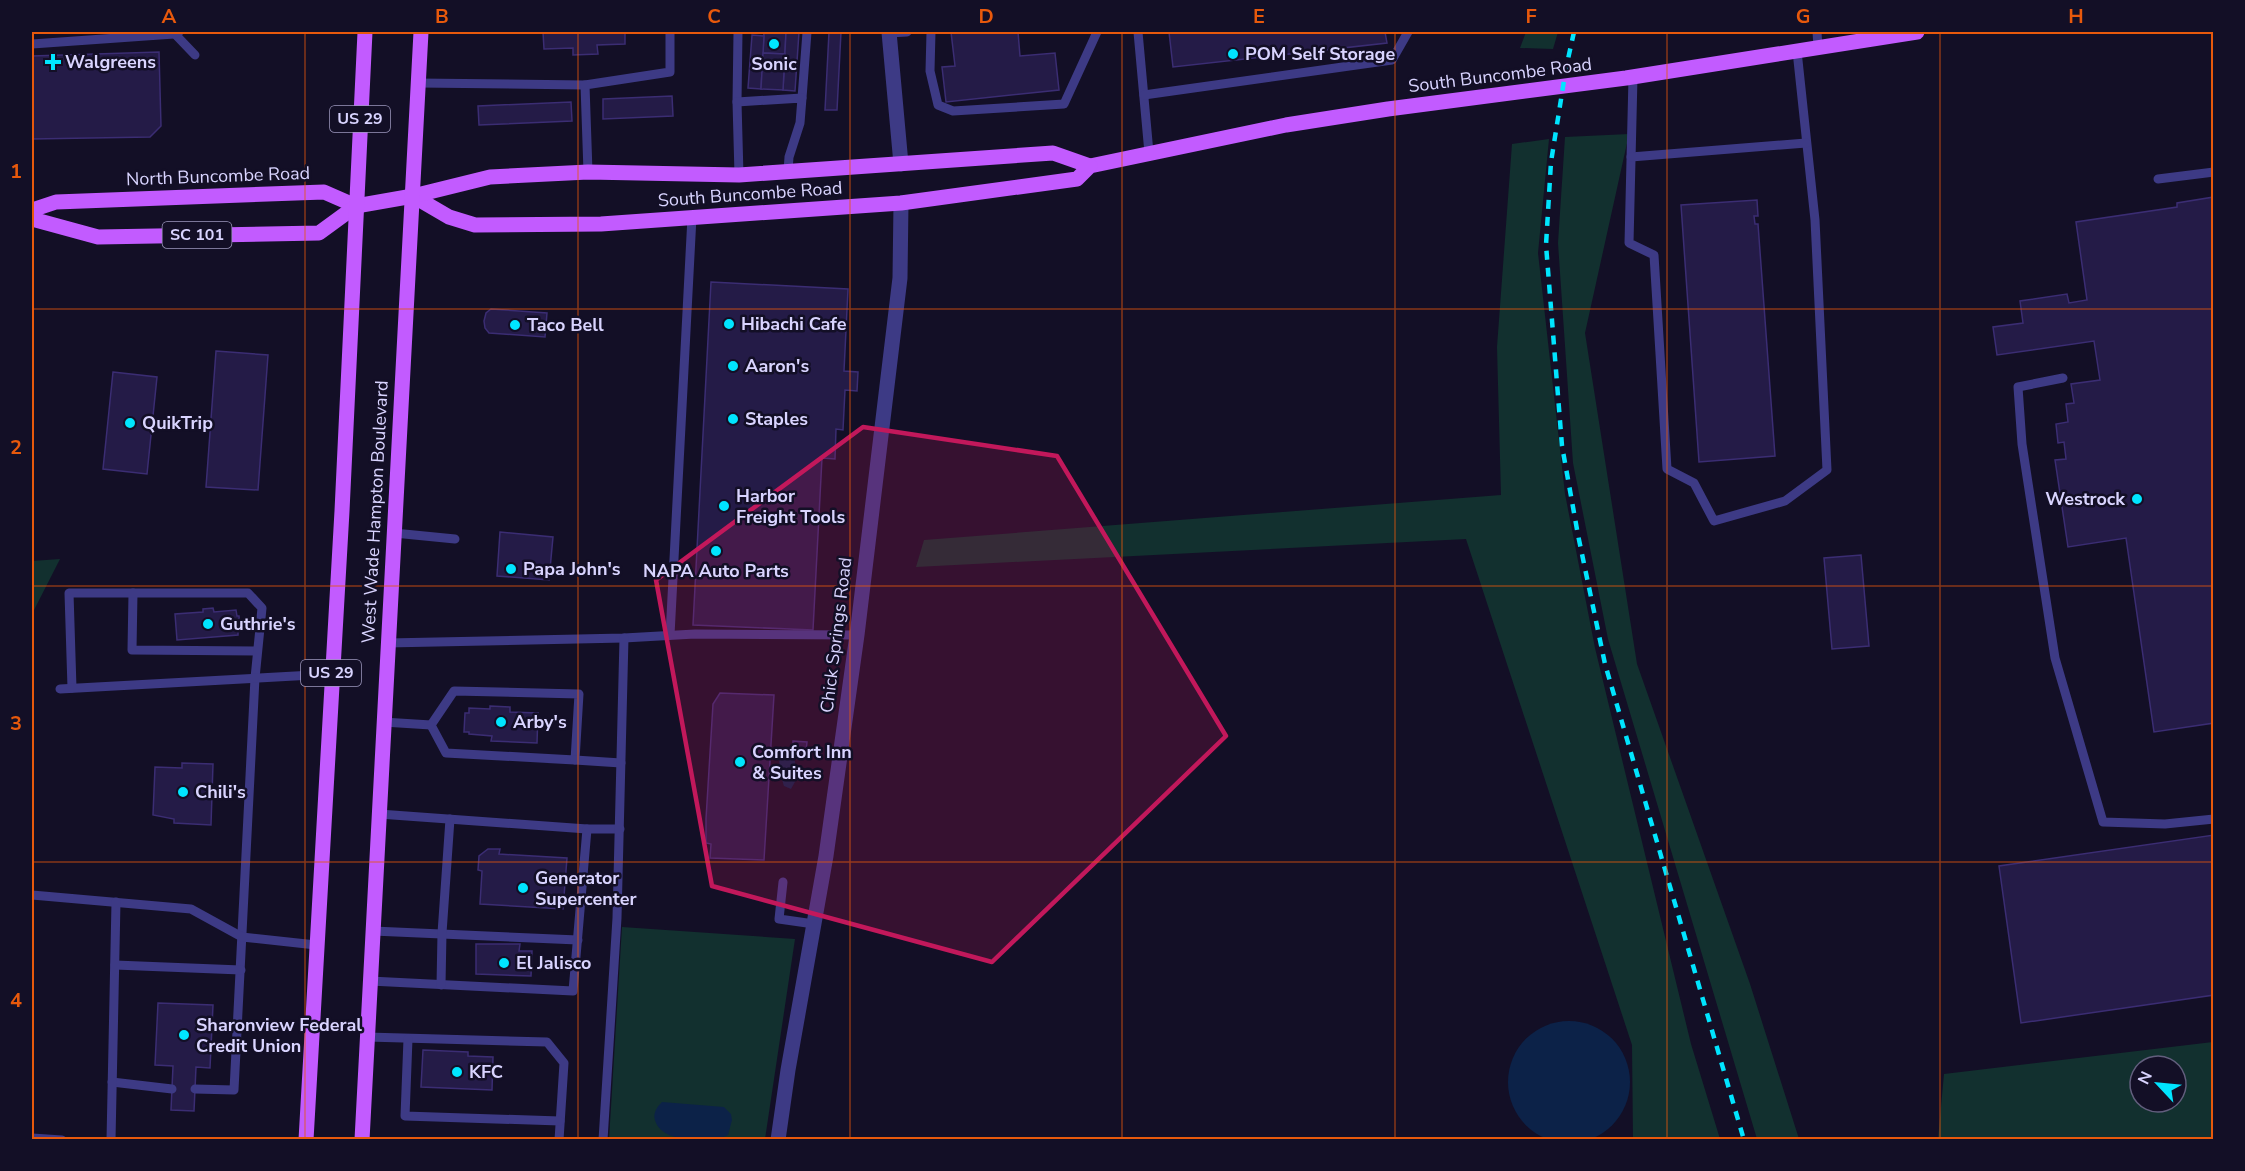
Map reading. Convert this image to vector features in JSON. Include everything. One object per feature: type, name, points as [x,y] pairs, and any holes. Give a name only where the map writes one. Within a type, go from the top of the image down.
[{"type":"main road","name":"West Wade Hampton Boulevard","points":[[306,1140],[342,512],[365,32]]},
{"type":"main road","name":"West Wade Hampton Boulevard","points":[[362,1140],[421,32]]},
{"type":"main road","name":"South Buncombe Road","points":[[356,206],[413,196],[490,177],[588,172],[739,175],[1053,153],[1090,166],[1286,125],[1630,77],[1917,32]]},
{"type":"main road","name":"South Buncombe Road","points":[[413,196],[450,217],[475,225],[601,224],[901,203],[1077,179],[1090,166]]},
{"type":"main road","name":"North Buncombe Road","points":[[32,210],[56,202],[324,192],[356,206]]},
{"type":"main road","name":"SC 101","points":[[32,219],[98,237],[319,233],[356,206]]},
{"type":"street","points":[[889,32],[901,164]]},
{"type":"street","name":"Chick Springs Road","points":[[778,1140],[826,855],[857,635],[900,278],[901,203]]},
{"type":"lane","points":[[32,44],[175,32],[195,55]]},
{"type":"lane","points":[[418,83],[585,85],[670,72],[670,32]]},
{"type":"lane","points":[[738,32],[739,175]]},
{"type":"lane","points":[[788,171],[789,157],[800,123],[807,32]]},
{"type":"lane","points":[[889,32],[907,32]]},
{"type":"lane","points":[[931,32],[930,71],[938,105],[953,111],[1064,104],[1097,32]]},
{"type":"lane","points":[[1138,32],[1149,153]]},
{"type":"lane","points":[[1144,95],[1392,60],[1408,32]]},
{"type":"lane","points":[[1817,32],[1818,47]]},
{"type":"lane","points":[[1630,77],[1629,243],[1654,255],[1667,469],[1694,483],[1714,521],[1785,501],[1827,470],[1815,220],[1797,51]]},
{"type":"lane","points":[[585,85],[588,172]]},
{"type":"lane","points":[[737,102],[802,98]]},
{"type":"lane","points":[[1631,157],[1806,143]]},
{"type":"lane","points":[[2158,179],[2214,172]]},
{"type":"lane","points":[[670,635],[692,217]]},
{"type":"lane","points":[[2063,378],[2018,387],[2022,444],[2055,658],[2103,822],[2165,824],[2214,819]]},
{"type":"lane","points":[[394,533],[455,539]]},
{"type":"lane","points":[[72,688],[69,593],[248,593],[262,608],[255,678],[234,1090],[195,1089]]},
{"type":"lane","points":[[133,593],[132,650],[257,651]]},
{"type":"lane","points":[[387,644],[670,635],[857,635]]},
{"type":"lane","points":[[603,1140],[617,918],[624,638]]},
{"type":"lane","points":[[60,689],[331,674]]},
{"type":"lane","points":[[431,725],[454,691],[579,694],[575,760]]},
{"type":"lane","points":[[383,722],[431,725]]},
{"type":"lane","points":[[431,725],[446,753],[621,763]]},
{"type":"lane","points":[[379,814],[587,829],[620,829]]},
{"type":"lane","points":[[441,985],[442,933],[450,819]]},
{"type":"lane","points":[[370,981],[573,991],[587,829]]},
{"type":"lane","points":[[783,882],[779,919],[814,924]]},
{"type":"lane","points":[[32,896],[191,909],[242,937],[316,945]]},
{"type":"lane","points":[[111,1140],[116,902]]},
{"type":"lane","points":[[373,931],[578,940]]},
{"type":"lane","points":[[115,965],[241,970]]},
{"type":"lane","points":[[367,1037],[547,1042],[564,1063],[559,1140]]},
{"type":"lane","points":[[408,1039],[405,1116],[561,1120]]},
{"type":"lane","points":[[112,1082],[172,1089]]},
{"type":"lane","points":[[32,1138],[62,1140]]},
{"type":"highlighted area","points":[[863,427],[1057,456],[1226,736],[992,962],[712,886],[656,580]]},
{"type":"green space","points":[[1526,32],[1558,32],[1553,49],[1520,48]]},
{"type":"green space","points":[[1629,134],[1585,333],[1637,664],[1750,984],[1799,1139],[1757,1139],[1608,639],[1573,463],[1558,243],[1565,137]]},
{"type":"green space","points":[[1549,139],[1538,253],[1565,494],[1595,648],[1691,1044],[1720,1139],[1633,1139],[1632,1045],[1466,539],[916,567],[924,540],[1501,495],[1497,347],[1512,144]]},
{"type":"green space","points":[[60,559],[32,614],[32,561]]},
{"type":"green space","points":[[622,927],[795,939],[765,1139],[609,1140]]},
{"type":"green space","points":[[2213,1042],[2213,1139],[1938,1139],[1944,1074]]},
{"type":"water","points":[[784,755],[795,761],[796,780],[791,789],[784,786],[782,777],[779,761]]},
{"type":"water","points":[[1569,1021],[1592,1026],[1603,1031],[1612,1039],[1620,1048],[1625,1059],[1630,1082],[1625,1105],[1620,1116],[1612,1125],[1603,1133],[1592,1138],[1569,1143],[1546,1138],[1535,1133],[1526,1125],[1518,1116],[1513,1105],[1508,1082],[1513,1059],[1518,1048],[1526,1039],[1535,1031],[1546,1026]]},
{"type":"water","points":[[662,1102],[724,1107],[731,1114],[732,1120],[728,1135],[721,1138],[694,1139],[668,1134],[661,1130],[654,1117],[655,1111]]},
{"type":"building","points":[[543,32],[625,32],[625,44],[597,45],[598,54],[573,55],[573,48],[544,49]]},
{"type":"building","name":"Sonic","points":[[764,32],[786,32],[785,54],[763,53]]},
{"type":"building","points":[[786,32],[799,32],[795,91],[783,90]]},
{"type":"building","points":[[829,32],[841,32],[837,110],[825,110]]},
{"type":"building","points":[[951,32],[1018,32],[1020,56],[1055,53],[1059,90],[946,102],[942,67],[955,66]]},
{"type":"building","name":"POM Self Storage","points":[[1169,32],[1385,32],[1387,43],[1173,67]]},
{"type":"building","points":[[752,35],[764,36],[761,89],[748,88]]},
{"type":"building","name":"Walgreens","points":[[159,52],[161,126],[150,137],[32,139],[32,56]]},
{"type":"building","points":[[763,53],[785,54],[783,90],[761,89]]},
{"type":"building","points":[[672,96],[673,116],[603,119],[603,99]]},
{"type":"building","points":[[571,102],[572,121],[479,125],[478,106]]},
{"type":"building","name":"Westrock","points":[[2214,197],[2214,723],[2154,732],[2126,538],[2068,547],[2055,460],[2066,459],[2064,442],[2058,443],[2056,424],[2068,422],[2066,404],[2074,403],[2071,384],[2100,380],[2094,341],[1997,355],[1993,327],[2023,323],[2020,301],[2067,294],[2069,303],[2087,300],[2076,222],[2177,207],[2177,203]]},
{"type":"building","points":[[1757,200],[1758,216],[1754,216],[1755,224],[1758,224],[1775,456],[1699,462],[1681,205]]},
{"type":"building","points":[[711,282],[848,289],[844,371],[858,372],[857,391],[845,390],[843,430],[836,429],[835,459],[822,458],[813,630],[693,625]]},
{"type":"building","name":"Taco Bell","points":[[491,309],[547,313],[545,337],[489,333],[484,321],[486,313]]},
{"type":"building","name":"QuikTrip","points":[[216,351],[268,355],[258,490],[206,487]]},
{"type":"building","name":"QuikTrip","points":[[113,372],[157,377],[147,474],[103,469]]},
{"type":"building","points":[[500,532],[553,537],[549,580],[497,576]]},
{"type":"building","points":[[1861,555],[1869,646],[1832,649],[1824,558]]},
{"type":"building","name":"Guthrie's","points":[[213,608],[214,612],[236,610],[239,616],[238,635],[177,640],[175,614],[203,612],[203,609]]},
{"type":"building","name":"Comfort Inn & Suites","points":[[720,693],[774,695],[764,860],[710,858],[711,844],[706,843],[713,704]]},
{"type":"building","name":"Arby's","points":[[490,706],[510,707],[510,712],[538,713],[537,743],[491,741],[492,736],[464,732],[465,713],[469,713],[469,708],[490,709]]},
{"type":"building","points":[[793,741],[807,742],[806,751],[793,750]]},
{"type":"building","name":"Chili's","points":[[182,763],[213,764],[211,825],[174,823],[174,819],[153,815],[155,767],[182,768]]},
{"type":"building","points":[[2214,835],[2214,995],[2021,1023],[1999,866]]},
{"type":"building","name":"Generator Supercenter","points":[[488,849],[500,849],[499,854],[567,858],[563,909],[480,904],[482,871],[478,870],[479,856]]},
{"type":"building","name":"El Jalisco","points":[[476,944],[520,944],[519,951],[532,951],[531,976],[476,974]]},
{"type":"building","name":"Sharonview Federal Credit Union","points":[[158,1003],[213,1005],[210,1068],[196,1067],[194,1111],[171,1110],[173,1066],[155,1065]]},
{"type":"building","name":"KFC","points":[[423,1050],[468,1052],[468,1056],[493,1057],[492,1090],[421,1087]]},
{"type":"railway","points":[[1574,32],[1551,162],[1546,245],[1562,446],[1605,664],[1744,1140]]},
{"type":"place","name":"Sonic","points":[[774,44]]},
{"type":"place","name":"POM Self Storage","points":[[1233,54]]},
{"type":"place","name":"Walgreens","points":[[53,62]]},
{"type":"place","name":"Hibachi Cafe","points":[[729,324]]},
{"type":"place","name":"Taco Bell","points":[[515,325]]},
{"type":"place","name":"Aaron's","points":[[733,366]]},
{"type":"place","name":"Staples","points":[[733,419]]},
{"type":"place","name":"QuikTrip","points":[[130,423]]},
{"type":"place","name":"Westrock","points":[[2137,499]]},
{"type":"place","name":"Harbor Freight Tools","points":[[724,506]]},
{"type":"place","name":"NAPA Auto Parts","points":[[716,551]]},
{"type":"place","name":"Papa John's","points":[[511,569]]},
{"type":"place","name":"Guthrie's","points":[[208,624]]},
{"type":"place","name":"Arby's","points":[[501,722]]},
{"type":"place","name":"Comfort Inn & Suites","points":[[740,762]]},
{"type":"place","name":"Chili's","points":[[183,792]]},
{"type":"place","name":"Generator Supercenter","points":[[523,888]]},
{"type":"place","name":"El Jalisco","points":[[504,963]]},
{"type":"place","name":"Sharonview Federal Credit Union","points":[[184,1035]]},
{"type":"place","name":"KFC","points":[[457,1072]]}]
